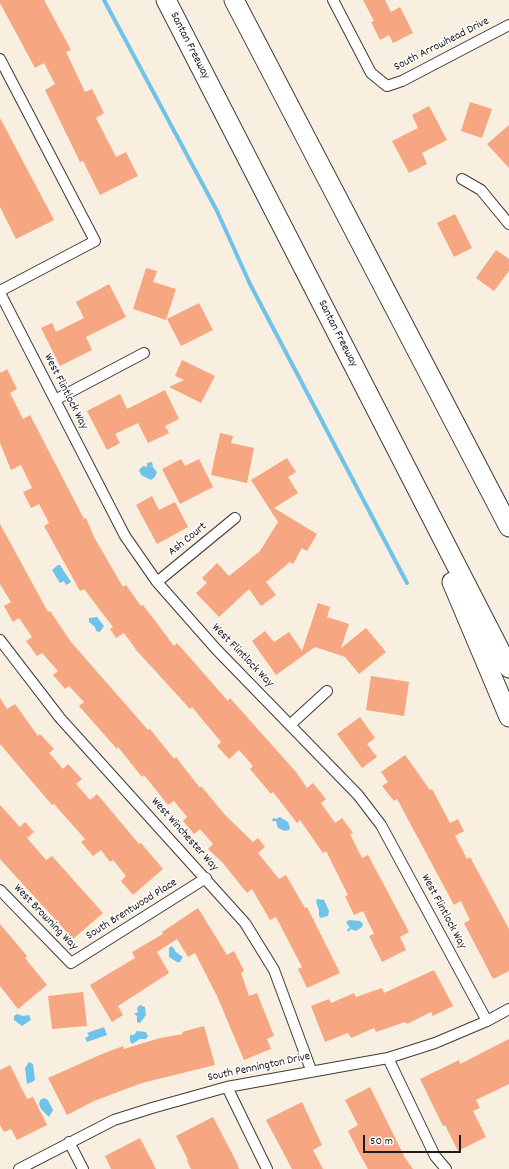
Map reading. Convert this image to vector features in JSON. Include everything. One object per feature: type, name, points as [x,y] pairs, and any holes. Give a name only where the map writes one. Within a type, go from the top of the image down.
[{"type":"highway","name":"Santan Freeway","points":[[166,0],[509,668]]},
{"type":"highway","points":[[234,0],[486,480],[509,521]]},
{"type":"highway","points":[[400,458],[509,717]]},
{"type":"highway","points":[[486,480],[509,527]]},
{"type":"street","name":"South Arrowhead Drive","points":[[333,0],[371,73],[387,86],[402,81],[509,25]]},
{"type":"street","points":[[0,59],[95,242],[0,292]]},
{"type":"street","points":[[462,179],[481,190],[509,224]]},
{"type":"street","name":"West Flintlock Way","points":[[0,292],[125,536],[157,582],[216,649],[291,724],[358,795],[381,825],[487,1021]]},
{"type":"street","points":[[56,400],[144,353]]},
{"type":"street","name":"Ash Court","points":[[157,582],[235,518]]},
{"type":"street","name":"West Winchester Way","points":[[0,640],[60,718],[206,878],[245,924],[274,970],[311,1070]]},
{"type":"street","points":[[291,724],[326,691]]},
{"type":"street","name":"South Brentwood Place","points":[[71,963],[206,878]]},
{"type":"street","name":"West Browning Way","points":[[0,890],[71,963]]},
{"type":"street","name":"South Pennington Drive","points":[[19,1169],[114,1120],[227,1087],[311,1070],[388,1058],[435,1043],[487,1021],[509,1009]]},
{"type":"street","points":[[388,1058],[435,1156],[446,1169]]},
{"type":"street","points":[[227,1087],[268,1169]]},
{"type":"street","points":[[69,1142],[83,1169]]},
{"type":"water","points":[[152,462],[153,466],[150,467],[153,467],[157,472],[155,477],[151,480],[141,475],[139,470],[143,466],[147,467],[147,463]]},
{"type":"water","points":[[60,565],[71,582],[66,585],[64,581],[60,583],[52,570]]},
{"type":"water","points":[[97,617],[104,626],[100,632],[96,631],[95,627],[89,622],[89,618]]},
{"type":"water","points":[[280,817],[288,822],[290,828],[289,830],[285,831],[278,828],[276,821],[272,821],[273,818],[276,819]]},
{"type":"water","points":[[317,899],[324,900],[329,911],[328,916],[321,918],[319,916],[319,910],[316,902]]},
{"type":"water","points":[[349,920],[360,921],[363,924],[362,927],[356,931],[351,929],[348,932],[347,929],[350,928],[346,922]]},
{"type":"water","points":[[172,946],[176,952],[183,957],[180,962],[177,962],[169,957],[169,948]]},
{"type":"water","points":[[140,1005],[145,1007],[146,1015],[140,1023],[137,1022],[137,1016],[134,1014],[138,1012],[137,1008]]},
{"type":"water","points":[[17,1014],[23,1016],[29,1015],[31,1020],[22,1026],[14,1020],[14,1016]]},
{"type":"water","points":[[104,1027],[107,1035],[87,1042],[85,1038],[89,1036],[87,1033]]},
{"type":"water","points":[[137,1031],[146,1032],[148,1036],[146,1039],[140,1039],[132,1044],[130,1041],[130,1035],[134,1035]]},
{"type":"water","points":[[29,1062],[33,1064],[35,1079],[27,1084],[25,1068]]},
{"type":"water","points":[[44,1098],[48,1100],[53,1110],[49,1117],[41,1109],[39,1104],[40,1100]]},
{"type":"building","points":[[0,0],[44,0],[71,50],[66,52],[85,92],[92,89],[104,113],[96,118],[116,157],[126,152],[138,176],[100,195],[83,161],[80,162],[45,90],[55,84],[44,63],[35,68],[0,3]]},
{"type":"building","points":[[363,0],[385,0],[391,12],[400,7],[413,33],[393,43],[389,35],[380,40],[371,22],[374,21]]},
{"type":"building","points":[[470,102],[492,109],[482,138],[461,131]]},
{"type":"building","points":[[429,106],[447,140],[422,153],[427,164],[409,173],[392,141],[418,128],[412,115]]},
{"type":"building","points":[[0,118],[54,220],[16,239],[0,207]]},
{"type":"building","points":[[509,125],[509,168],[487,144]]},
{"type":"building","points":[[455,214],[472,248],[454,257],[437,223]]},
{"type":"building","points":[[496,250],[509,259],[509,271],[494,291],[476,278]]},
{"type":"building","points":[[146,268],[157,271],[153,282],[176,289],[166,320],[133,309]]},
{"type":"building","points":[[109,284],[126,317],[86,337],[92,350],[60,366],[41,328],[52,323],[56,332],[84,318],[76,302]]},
{"type":"building","points":[[199,303],[213,330],[181,346],[167,319]]},
{"type":"building","points":[[182,360],[215,376],[201,403],[169,387],[184,380],[175,376]]},
{"type":"building","points":[[7,369],[17,389],[10,393],[23,419],[30,415],[84,519],[86,518],[94,537],[123,587],[126,585],[174,646],[177,643],[228,701],[230,698],[296,772],[307,788],[313,783],[326,799],[321,803],[335,823],[342,818],[353,833],[350,834],[362,858],[368,855],[409,932],[400,937],[406,950],[382,962],[369,936],[374,934],[363,911],[354,915],[345,896],[348,895],[326,851],[323,853],[300,820],[297,823],[273,792],[271,794],[250,769],[253,766],[239,750],[229,759],[217,746],[221,742],[192,707],[190,709],[137,651],[124,633],[116,638],[110,629],[113,627],[84,589],[80,591],[44,526],[49,523],[39,504],[31,508],[23,492],[32,488],[21,465],[11,470],[0,443],[0,371],[1,373]]},
{"type":"building","points":[[165,390],[179,419],[165,426],[169,433],[148,443],[138,423],[115,434],[120,443],[107,450],[87,411],[120,394],[127,409]]},
{"type":"building","points":[[220,433],[233,436],[231,443],[254,448],[247,483],[211,475]]},
{"type":"building","points":[[287,458],[296,472],[288,477],[298,493],[274,508],[317,534],[307,551],[302,548],[293,564],[290,562],[266,582],[276,595],[261,606],[249,589],[219,617],[196,593],[207,583],[202,578],[217,563],[229,576],[260,551],[278,522],[251,480]]},
{"type":"building","points":[[181,459],[185,466],[199,459],[213,487],[180,504],[162,469]]},
{"type":"building","points":[[152,496],[159,510],[175,502],[188,527],[157,544],[136,505]]},
{"type":"building","points":[[0,524],[48,612],[50,611],[71,642],[148,730],[150,729],[174,759],[176,757],[200,788],[201,786],[226,816],[253,842],[258,838],[265,847],[258,853],[279,879],[286,875],[305,908],[307,907],[340,973],[307,988],[298,969],[302,967],[276,917],[270,920],[252,889],[247,893],[222,862],[208,849],[213,844],[200,829],[194,834],[183,821],[187,817],[174,801],[168,805],[144,775],[142,777],[118,747],[117,749],[79,706],[84,702],[69,686],[65,689],[53,675],[58,671],[42,653],[37,656],[26,641],[32,637],[19,618],[13,622],[4,606],[11,602],[0,584]]},
{"type":"building","points":[[318,603],[330,607],[327,617],[349,624],[341,648],[366,628],[386,652],[359,674],[345,657],[315,647],[276,675],[252,641],[265,631],[274,642],[289,632],[302,651]]},
{"type":"building","points":[[371,676],[409,682],[404,716],[366,710]]},
{"type":"building","points":[[0,698],[7,709],[15,704],[38,736],[40,734],[54,749],[49,753],[63,769],[68,764],[82,779],[76,784],[90,800],[97,794],[139,844],[141,843],[163,869],[133,895],[121,881],[126,876],[113,860],[110,862],[101,850],[93,856],[81,842],[85,839],[54,804],[52,805],[0,744]]},
{"type":"building","points":[[360,717],[375,738],[367,744],[377,757],[362,768],[337,734]]},
{"type":"building","points":[[405,755],[430,790],[432,789],[450,823],[458,819],[464,831],[455,836],[467,859],[470,857],[509,929],[509,971],[493,979],[464,923],[470,920],[461,901],[454,905],[397,799],[394,801],[382,786],[388,782],[381,772]]},
{"type":"building","points":[[0,805],[20,827],[25,822],[34,832],[27,838],[46,860],[52,856],[103,913],[73,939],[0,859]]},
{"type":"building","points":[[198,908],[227,955],[234,951],[244,971],[241,973],[249,996],[257,993],[274,1036],[267,1039],[271,1049],[244,1060],[217,996],[195,953],[188,957],[177,939],[157,952],[169,973],[118,1006],[123,1015],[112,1022],[90,985],[135,958],[132,952],[163,934],[162,932]]},
{"type":"building","points":[[0,924],[27,956],[25,958],[47,985],[18,1009],[0,986]]},
{"type":"building","points":[[434,970],[453,1006],[433,1016],[431,1012],[407,1024],[405,1022],[376,1032],[374,1028],[351,1038],[348,1033],[325,1042],[311,1006],[329,999],[331,1003],[354,993],[356,997],[382,988],[384,993]]},
{"type":"building","points":[[83,992],[87,1026],[52,1029],[48,996]]},
{"type":"building","points":[[204,1026],[215,1065],[142,1083],[94,1101],[67,1115],[48,1078],[123,1046],[124,1049],[160,1038],[183,1034],[182,1032]]},
{"type":"building","points":[[509,1039],[509,1084],[476,1100],[480,1108],[473,1111],[486,1137],[458,1151],[445,1125],[443,1126],[420,1079],[459,1060],[460,1064]]},
{"type":"building","points":[[10,1065],[27,1099],[33,1097],[47,1125],[17,1140],[11,1129],[4,1132],[0,1125],[0,1070]]},
{"type":"building","points":[[370,1087],[405,1158],[413,1169],[368,1169],[358,1151],[348,1131],[358,1125],[345,1100]]},
{"type":"building","points":[[302,1102],[322,1145],[313,1150],[323,1169],[292,1169],[266,1120]]},
{"type":"building","points":[[213,1117],[239,1169],[191,1169],[187,1161],[188,1160],[176,1136]]},
{"type":"building","points":[[140,1138],[156,1169],[111,1169],[105,1156]]},
{"type":"waterway","points":[[104,0],[217,211],[250,284],[407,583]]}]
